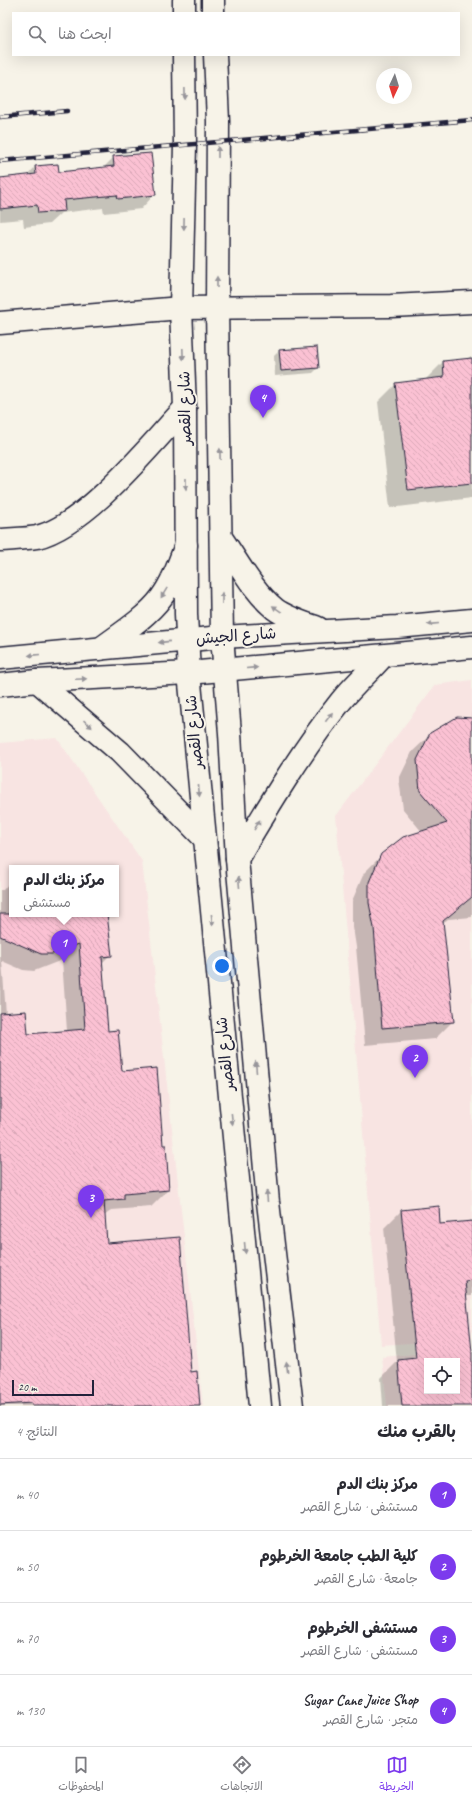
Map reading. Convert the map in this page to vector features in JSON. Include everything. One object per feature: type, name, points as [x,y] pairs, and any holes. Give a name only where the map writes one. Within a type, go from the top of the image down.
[{"type":"main road","points":[[184,0],[184,12]]},
{"type":"main road","points":[[213,0],[213,12]]},
{"type":"main road","name":"شارع القصر","points":[[184,56],[185,145],[181,308],[185,408],[189,673],[260,1406]]},
{"type":"main road","points":[[215,56],[218,128],[217,307],[222,540],[222,637]]},
{"type":"main road","points":[[0,323],[181,308],[391,306],[472,302]]},
{"type":"main road","points":[[0,540],[37,537],[63,525],[89,508],[185,408]]},
{"type":"main road","points":[[222,540],[261,595],[276,609],[296,620],[325,631]]},
{"type":"main road","points":[[100,649],[152,609],[161,598],[178,566],[186,545]]},
{"type":"main road","name":"شارع الجيش","points":[[0,658],[222,637],[397,627],[472,620]]},
{"type":"main road","name":"شارع القصر","points":[[222,637],[226,670],[237,859],[268,1202],[292,1406]]},
{"type":"main road","name":"شارع الجيش","points":[[0,685],[37,681],[189,673],[472,647]]},
{"type":"main road","points":[[237,859],[268,806],[326,720],[343,699],[384,656]]},
{"type":"main road","points":[[37,681],[120,752],[204,838]]},
{"type":"shaded area","points":[[472,680],[472,1339],[381,1345],[336,816],[435,685]]},
{"type":"shaded area","points":[[57,738],[142,861],[203,1406],[0,1406],[0,743]]},
{"type":"shaded area","points":[[472,1349],[472,1406],[387,1406],[382,1357]]},
{"type":"building","points":[[151,153],[156,195],[118,199],[117,195],[64,200],[65,211],[38,213],[37,205],[0,209],[0,178],[36,174],[35,166],[58,164],[59,172],[114,166],[113,156]]},
{"type":"building","points":[[317,347],[319,368],[281,371],[279,350]]},
{"type":"building","points":[[472,358],[472,483],[408,490],[395,383],[444,377],[443,361]]},
{"type":"building","points":[[457,717],[472,718],[472,897],[443,921],[454,1022],[382,1028],[374,928],[369,903],[369,882],[381,854],[403,837],[447,823],[420,791],[417,760],[430,733]]},
{"type":"building","points":[[0,914],[9,914],[9,917],[107,917],[112,956],[102,957],[108,1031],[118,1030],[122,1071],[157,1068],[163,1145],[166,1145],[169,1190],[124,1194],[124,1199],[104,1201],[107,1243],[180,1237],[191,1372],[197,1371],[200,1406],[32,1406],[32,1403],[0,1405],[0,1013],[26,1011],[28,1034],[85,1029],[79,944],[52,954],[41,954],[0,936]]},
{"type":"building","points":[[439,1206],[440,1224],[472,1221],[472,1280],[465,1281],[472,1352],[472,1406],[402,1406],[398,1360],[416,1358],[401,1210]]},
{"type":"railway","points":[[0,117],[67,111]]},
{"type":"railway","points":[[0,161],[472,120]]},
{"type":"place","name":"Sugar Cane Juice Shop","points":[[263,418]]},
{"type":"place","name":"مركز بنك الدم","points":[[64,963]]},
{"type":"place","name":"كلية الطب جامعة الخرطوم","points":[[415,1078]]},
{"type":"place","name":"مستشفى الخرطوم","points":[[91,1218]]}]
